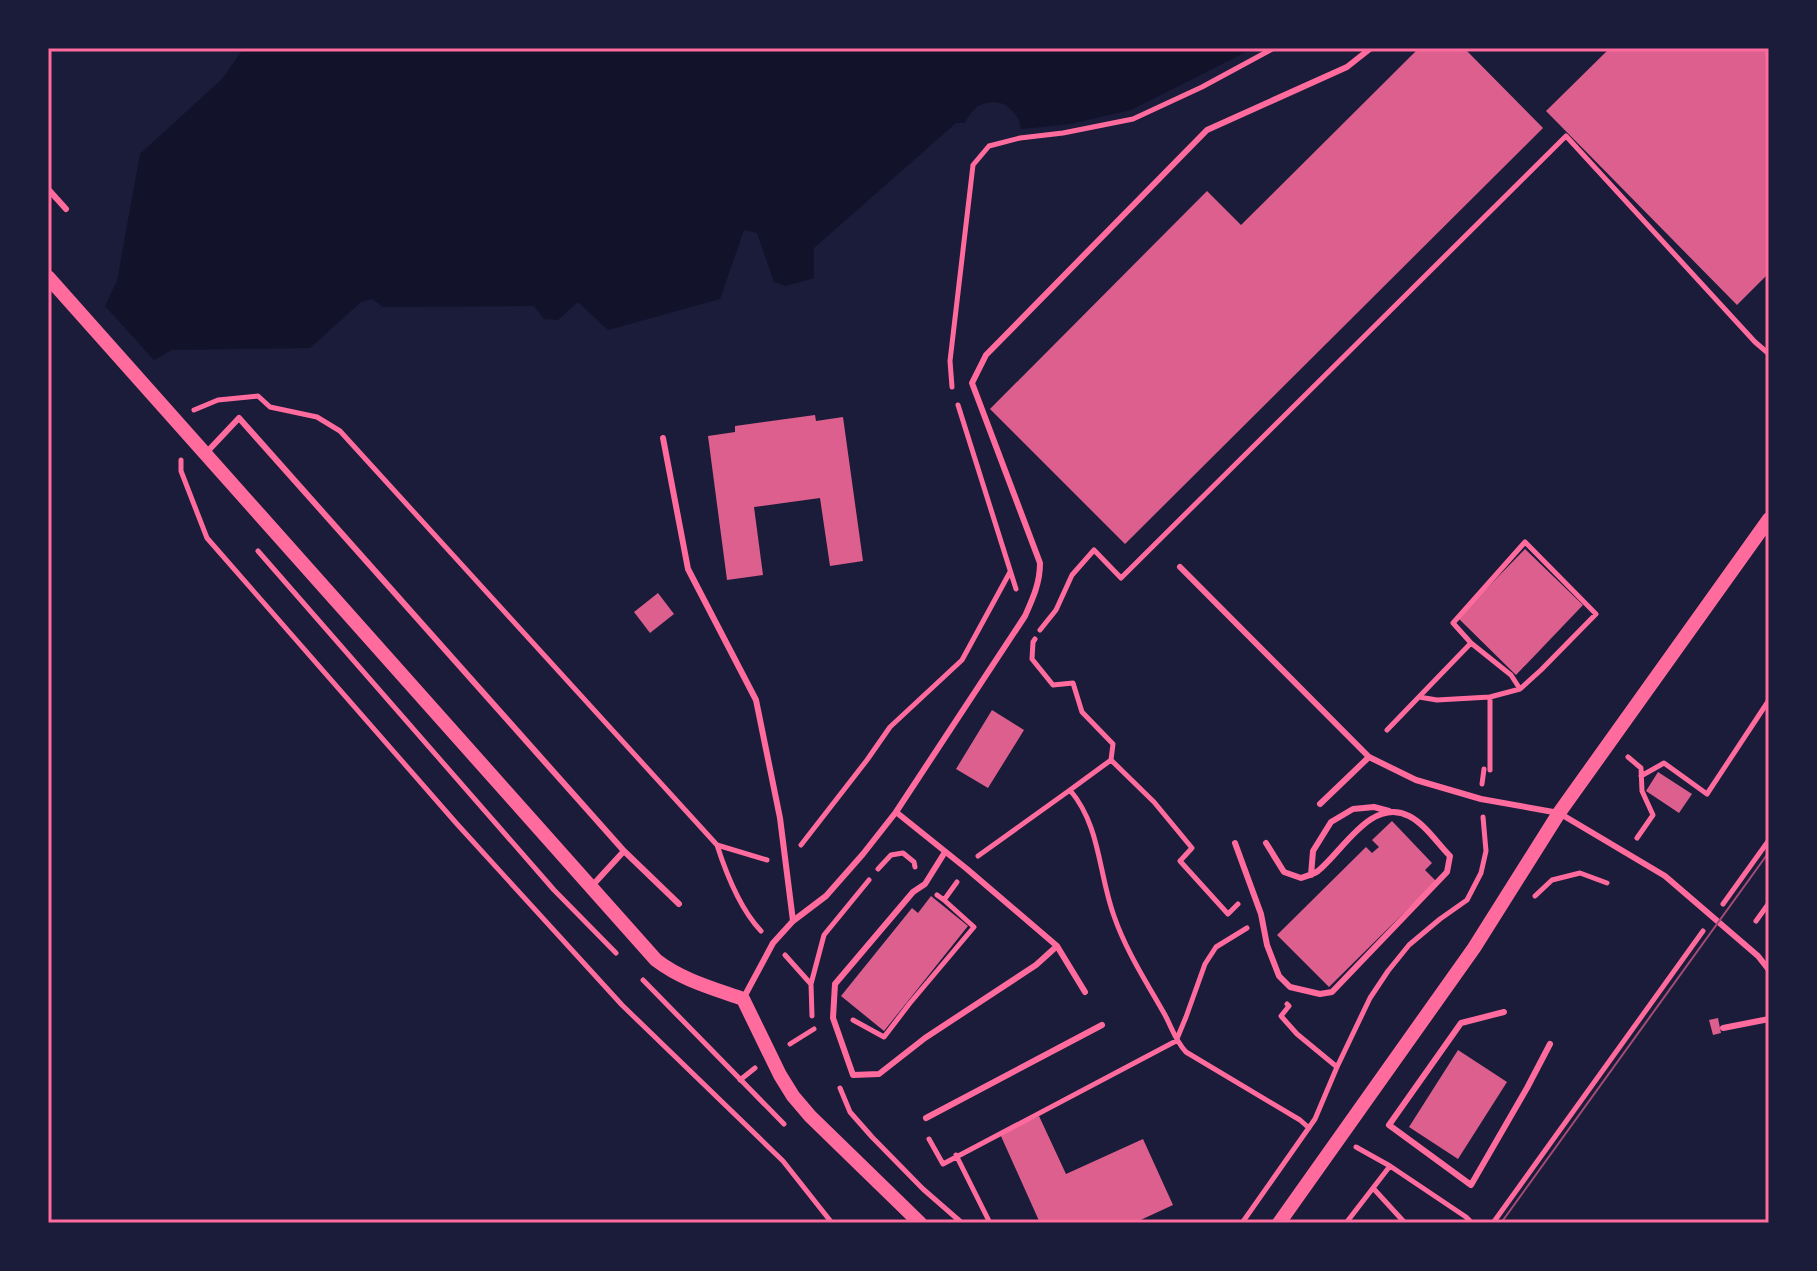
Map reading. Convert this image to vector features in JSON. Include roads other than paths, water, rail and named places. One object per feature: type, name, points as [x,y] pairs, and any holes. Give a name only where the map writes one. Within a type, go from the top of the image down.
[{"type":"street","points":[[53,282],[656,960],[683,978],[743,999],[793,1096],[920,1223]]},
{"type":"street","points":[[1279,1223],[1474,948],[1559,813],[1769,519]]},
{"type":"lane","points":[[743,999],[773,943],[793,921],[826,896],[896,812],[1025,616],[1040,578],[1040,563],[972,383],[986,355],[1207,130],[1347,67],[1371,48]]},
{"type":"lane","points":[[48,189],[66,209]]},
{"type":"lane","points":[[206,453],[239,418],[624,851],[679,904]]},
{"type":"lane","points":[[663,438],[688,569],[756,700],[780,818],[793,921]]},
{"type":"lane","points":[[1180,567],[1369,757],[1416,780],[1481,799],[1559,813],[1665,876],[1758,956],[1769,970]]},
{"type":"lane","points":[[1320,804],[1369,757]]},
{"type":"lane","points":[[1235,843],[1279,976],[1290,987],[1320,994],[1332,992],[1447,872],[1450,856],[1409,816],[1374,807],[1353,809],[1331,822],[1313,851],[1311,875]]},
{"type":"lane","points":[[1266,843],[1284,872],[1301,878],[1317,872],[1368,820],[1390,811]]},
{"type":"lane","points":[[896,812],[1057,946],[1085,992]]},
{"type":"lane","points":[[591,887],[624,851]]},
{"type":"lane","points":[[945,852],[925,884],[913,892],[835,984],[833,1018],[853,1075],[879,1074],[925,1038],[1036,965],[1057,946]]},
{"type":"lane","points":[[1504,1012],[1461,1023],[1389,1125],[1471,1185],[1550,1044]]},
{"type":"lane","points":[[1723,1028],[1769,1019]]},
{"type":"lane","points":[[926,1118],[1102,1025]]},
{"type":"tram line","points":[[1501,1223],[1769,852]]}]
